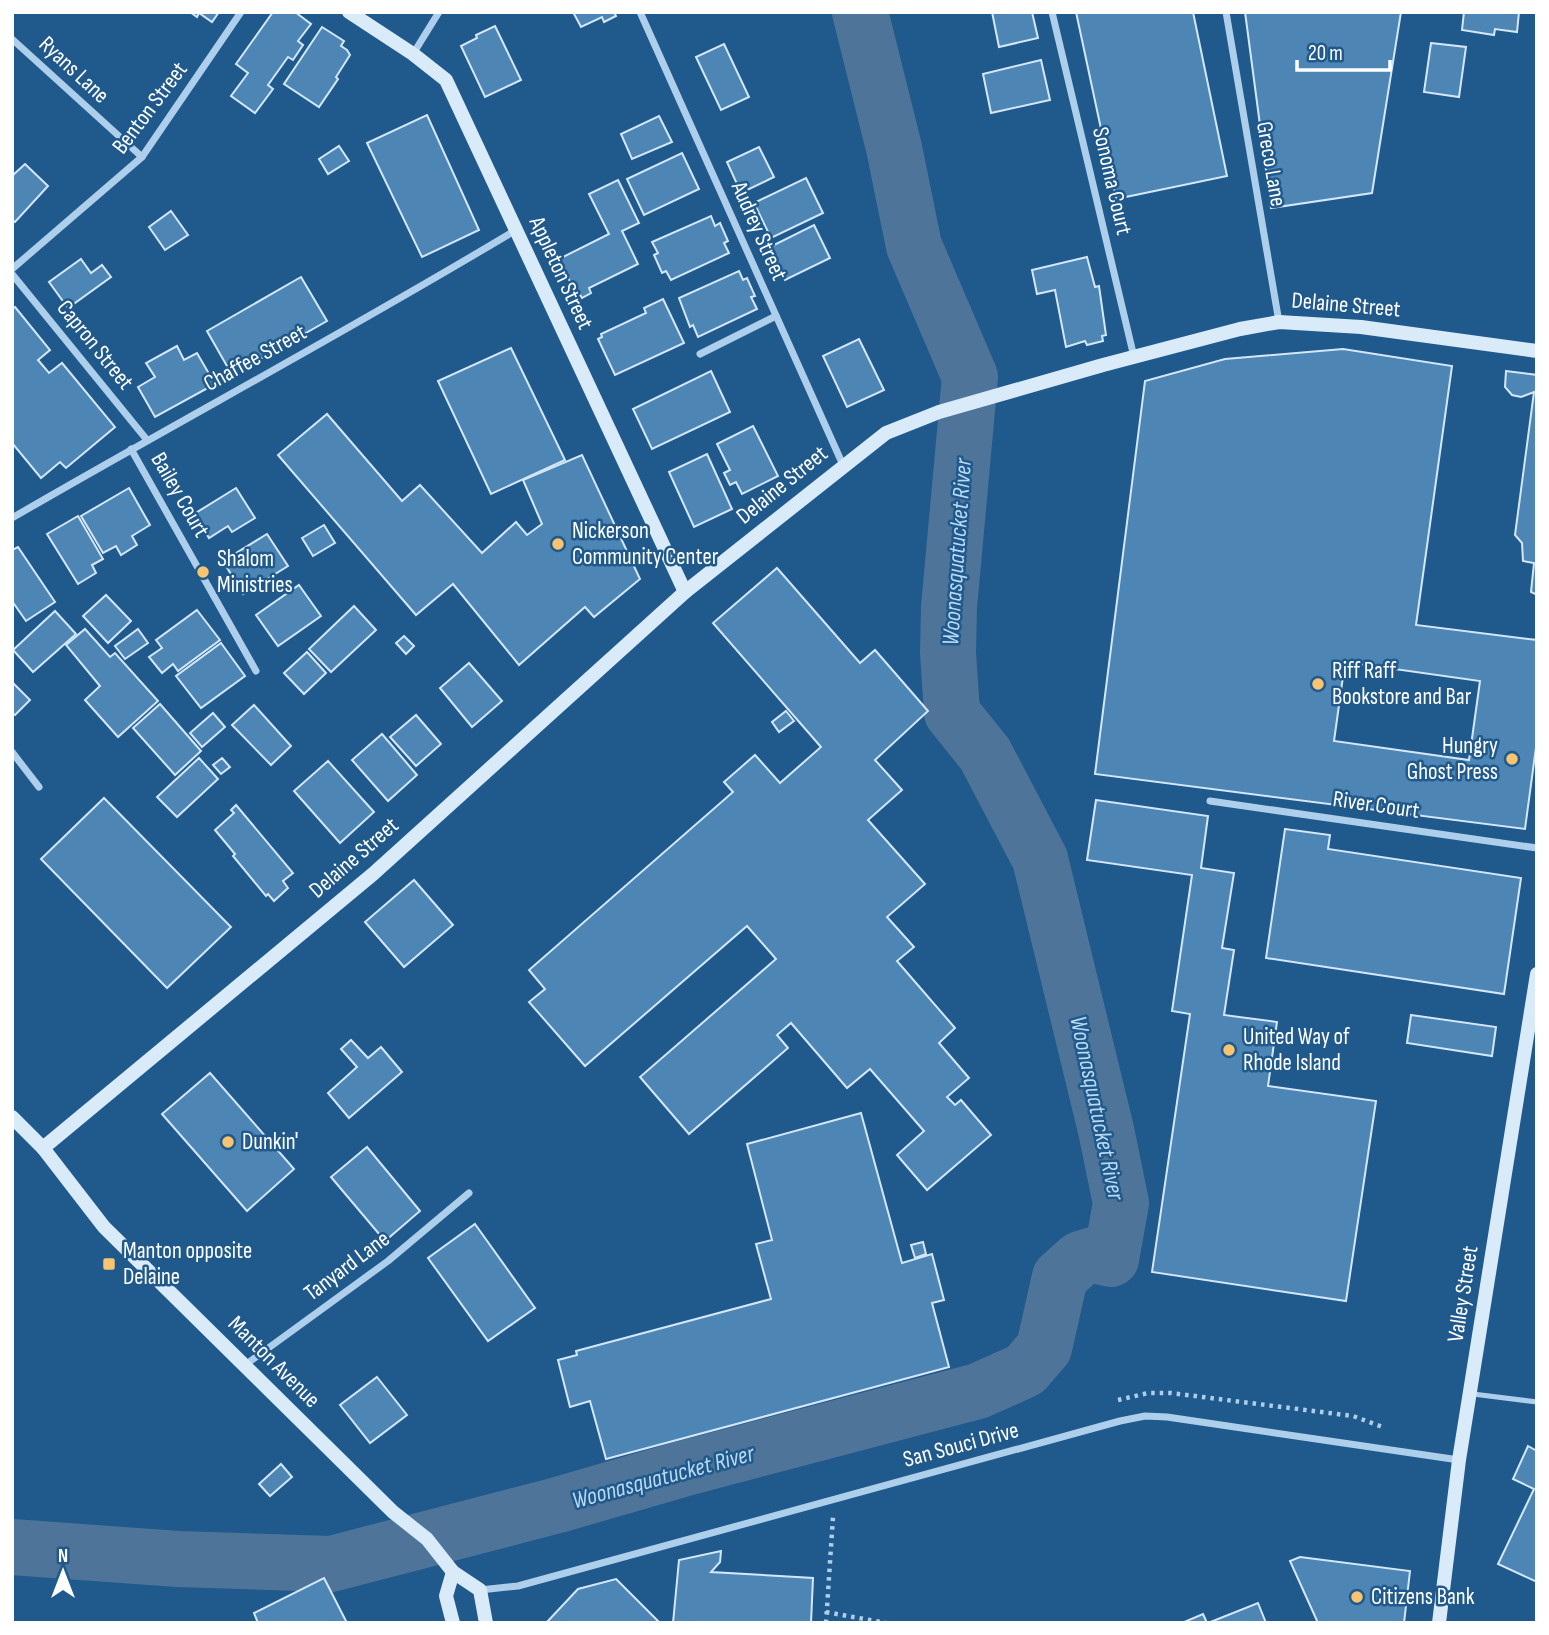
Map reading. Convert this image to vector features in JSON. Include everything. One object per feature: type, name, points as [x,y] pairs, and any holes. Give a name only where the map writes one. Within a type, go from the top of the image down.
[{"type":"street","name":"Benton Street","points":[[12,272],[142,157],[242,12]]},
{"type":"street","name":"Appleton Street","points":[[349,12],[413,54],[446,80],[685,592]]},
{"type":"street","points":[[413,54],[439,12]]},
{"type":"street","name":"Audrey Street","points":[[640,12],[843,465]]},
{"type":"street","name":"Sonoma Court","points":[[1052,12],[1135,358]]},
{"type":"street","name":"Greco Lane","points":[[1226,12],[1279,322]]},
{"type":"street","name":"Ryans Lane","points":[[12,39],[142,157]]},
{"type":"street","name":"Chaffee Street","points":[[12,518],[394,304],[516,230]]},
{"type":"street","name":"Capron Street","points":[[12,272],[147,440]]},
{"type":"street","points":[[700,354],[776,316]]},
{"type":"street","name":"Delaine Street","points":[[43,1148],[373,874],[685,592],[886,433],[907,423],[998,395],[1240,329],[1279,322],[1361,327],[1537,351]]},
{"type":"street","name":"Bailey Court","points":[[131,449],[256,671]]},
{"type":"street","points":[[12,752],[39,787]]},
{"type":"street","name":"River Court","points":[[1210,801],[1537,848]]},
{"type":"street","name":"Valley Street","points":[[1438,1623],[1469,1393],[1537,974]]},
{"type":"street","name":"Manton Avenue","points":[[12,1116],[43,1148],[104,1227],[393,1512],[427,1539],[453,1572],[480,1590]]},
{"type":"street","name":"Tanyard Lane","points":[[245,1365],[388,1261],[469,1193]]},
{"type":"street","name":"San Souci Drive","points":[[480,1590],[518,1586],[1145,1416],[1459,1460]]},
{"type":"street","points":[[453,1572],[446,1596],[453,1623]]},
{"type":"street","points":[[480,1590],[486,1623]]},
{"type":"lane","points":[[1469,1393],[1537,1402]]},
{"type":"path","points":[[825,1623],[834,1520],[828,1501]]},
{"type":"path","points":[[826,1612],[886,1623]]},
{"type":"building","points":[[190,12],[219,12],[212,22],[199,13],[197,17]]},
{"type":"building","points":[[273,12],[295,12],[311,24],[298,41],[303,45],[293,60],[288,57],[268,85],[273,89],[255,113],[231,96],[248,73],[236,64]]},
{"type":"building","points":[[573,12],[614,12],[616,16],[604,22],[602,17],[581,27]]},
{"type":"building","points":[[992,12],[1032,12],[1038,38],[999,47]]},
{"type":"building","points":[[1076,12],[1193,12],[1227,176],[1116,199]]},
{"type":"building","points":[[1245,12],[1401,12],[1372,193],[1271,208]]},
{"type":"building","points":[[1464,12],[1519,12],[1517,32],[1495,29],[1494,35],[1462,30]]},
{"type":"building","points":[[495,26],[521,80],[485,97],[461,46]]},
{"type":"building","points":[[322,27],[344,41],[341,46],[350,55],[319,107],[284,84]]},
{"type":"building","points":[[1431,43],[1466,47],[1459,97],[1424,92]]},
{"type":"building","points":[[724,44],[749,97],[721,110],[696,57]]},
{"type":"building","points":[[1041,60],[1050,100],[991,113],[983,74]]},
{"type":"building","points":[[427,115],[479,230],[422,257],[367,143]]},
{"type":"building","points":[[659,116],[672,142],[632,159],[621,134]]},
{"type":"building","points":[[339,146],[349,161],[328,174],[319,159]]},
{"type":"building","points":[[759,147],[774,177],[741,193],[727,162]]},
{"type":"building","points":[[682,153],[699,189],[644,215],[627,179]]},
{"type":"building","points":[[25,164],[48,186],[15,222],[12,220],[12,176]]},
{"type":"building","points":[[806,178],[823,213],[771,238],[754,203]]},
{"type":"building","points":[[618,180],[639,223],[622,231],[638,264],[589,288],[591,293],[582,298],[579,293],[576,294],[559,259],[609,234],[589,194]]},
{"type":"building","points":[[171,211],[188,235],[165,250],[149,227]]},
{"type":"building","points":[[711,216],[715,226],[720,223],[728,241],[724,243],[729,253],[671,280],[666,271],[662,273],[654,255],[658,253],[652,242]]},
{"type":"building","points":[[814,225],[830,258],[785,280],[768,248]]},
{"type":"building","points":[[1087,257],[1095,287],[1099,286],[1106,335],[1102,336],[1103,341],[1087,345],[1085,341],[1066,347],[1055,290],[1037,294],[1032,270]]},
{"type":"building","points":[[81,259],[91,273],[102,265],[111,277],[68,308],[49,282]]},
{"type":"building","points":[[739,271],[743,280],[747,278],[757,309],[698,337],[693,325],[690,327],[679,298]]},
{"type":"building","points":[[301,277],[327,321],[232,375],[207,331]]},
{"type":"building","points":[[663,299],[684,343],[615,375],[598,339],[602,337],[601,334],[646,313],[644,308]]},
{"type":"building","points":[[15,307],[50,350],[38,360],[49,373],[62,363],[115,427],[66,468],[60,462],[41,478],[12,443],[12,309]]},
{"type":"building","points":[[859,339],[884,390],[847,407],[823,356]]},
{"type":"building","points":[[177,346],[184,360],[197,353],[215,384],[155,417],[138,387],[155,377],[146,363]]},
{"type":"building","points":[[511,348],[565,460],[491,494],[438,381]]},
{"type":"building","points":[[1343,349],[1452,366],[1416,625],[1537,640],[1537,740],[1525,829],[1095,774],[1145,381],[1225,359]],"holes":[[[1345,662],[1480,681],[1469,760],[1334,741]]]},
{"type":"building","points":[[711,371],[730,412],[652,449],[633,409]]},
{"type":"building","points":[[1506,371],[1537,375],[1537,595],[1531,592],[1534,563],[1523,561],[1522,543],[1515,535],[1534,392],[1521,397],[1512,395],[1505,387]]},
{"type":"building","name":"Nickerson Community Center","points":[[327,414],[402,501],[420,485],[482,553],[516,522],[527,535],[542,524],[523,480],[582,455],[640,579],[594,617],[585,607],[519,665],[453,584],[416,615],[278,455]]},
{"type":"building","points":[[753,426],[778,476],[742,494],[736,482],[730,485],[724,473],[730,470],[717,444]]},
{"type":"building","points":[[707,454],[732,509],[694,527],[669,472]]},
{"type":"building","points":[[129,488],[150,525],[132,536],[137,545],[121,555],[116,546],[103,553],[81,516]]},
{"type":"building","points":[[236,488],[255,518],[232,532],[228,526],[209,538],[194,514]]},
{"type":"building","points":[[78,516],[103,559],[92,565],[96,573],[78,584],[47,534]]},
{"type":"building","points":[[324,525],[335,543],[313,556],[302,538]]},
{"type":"building","points":[[267,534],[288,566],[243,594],[223,561]]},
{"type":"building","points":[[18,547],[55,602],[26,621],[12,601],[12,550]]},
{"type":"building","points":[[777,568],[860,663],[875,650],[928,711],[875,760],[902,790],[868,820],[925,884],[887,917],[914,947],[897,961],[955,1028],[939,1043],[969,1078],[947,1097],[955,1105],[961,1100],[991,1135],[927,1190],[897,1155],[924,1131],[870,1069],[847,1088],[791,1023],[777,1035],[788,1048],[689,1134],[640,1077],[776,959],[747,926],[585,1066],[529,1002],[545,989],[529,970],[733,792],[724,782],[755,755],[780,783],[821,747],[713,623]]},
{"type":"building","points":[[299,585],[321,616],[278,646],[256,615]]},
{"type":"building","points":[[106,595],[131,621],[108,643],[83,616]]},
{"type":"building","points":[[354,606],[376,630],[331,672],[309,649]]},
{"type":"building","points":[[197,610],[220,640],[178,671],[173,664],[162,673],[149,657],[162,648],[156,640]]},
{"type":"building","points":[[55,611],[76,634],[33,672],[13,650]]},
{"type":"building","points":[[85,629],[110,657],[115,653],[158,701],[118,737],[85,700],[100,686],[66,645]]},
{"type":"building","points":[[138,629],[148,643],[125,659],[115,646]]},
{"type":"building","points":[[404,636],[414,646],[406,654],[396,643]]},
{"type":"building","points":[[221,643],[245,676],[201,708],[176,676]]},
{"type":"building","points":[[307,652],[326,673],[304,694],[284,673]]},
{"type":"building","points":[[469,663],[502,701],[472,727],[440,688]]},
{"type":"building","points":[[12,682],[30,700],[15,715],[12,713]]},
{"type":"building","points":[[160,704],[201,751],[175,775],[133,728]]},
{"type":"building","points":[[254,705],[291,746],[271,765],[232,725]]},
{"type":"building","points":[[786,711],[794,721],[779,732],[772,722]]},
{"type":"building","points":[[213,713],[225,727],[202,747],[190,733]]},
{"type":"building","points":[[416,715],[441,744],[416,766],[390,737]]},
{"type":"building","points":[[382,734],[417,775],[388,801],[352,760]]},
{"type":"building","points":[[199,758],[218,779],[177,817],[157,797]]},
{"type":"building","points":[[222,758],[230,767],[221,774],[213,765]]},
{"type":"building","points":[[328,761],[374,812],[340,843],[294,791]]},
{"type":"building","points":[[104,798],[231,927],[167,988],[41,859]]},
{"type":"building","name":"United Way of Rhode Island","points":[[1096,800],[1208,816],[1201,868],[1234,873],[1222,948],[1234,950],[1224,1015],[1277,1022],[1268,1086],[1376,1101],[1346,1301],[1152,1272],[1190,1014],[1172,1011],[1192,875],[1087,860]]},
{"type":"building","points":[[236,805],[293,873],[283,881],[288,888],[274,901],[268,894],[266,896],[215,830],[234,813],[231,810]]},
{"type":"building","points":[[1285,829],[1330,835],[1328,849],[1521,878],[1504,994],[1266,958]]},
{"type":"building","points":[[414,880],[453,925],[404,967],[365,922]]},
{"type":"building","points":[[1411,1015],[1496,1027],[1492,1056],[1407,1043]]},
{"type":"building","points":[[351,1040],[368,1058],[381,1047],[402,1072],[349,1118],[328,1093],[357,1067],[341,1049]]},
{"type":"building","name":"Dunkin'","points":[[210,1073],[294,1169],[247,1211],[162,1114]]},
{"type":"building","points":[[861,1113],[902,1263],[932,1254],[944,1300],[932,1303],[949,1367],[606,1459],[590,1401],[570,1407],[558,1360],[577,1355],[576,1351],[771,1299],[756,1244],[772,1240],[747,1144]]},
{"type":"building","points":[[367,1147],[420,1211],[385,1241],[331,1177]]},
{"type":"building","points":[[475,1224],[535,1308],[488,1341],[428,1258]]},
{"type":"building","points":[[923,1242],[926,1254],[915,1258],[911,1245]]},
{"type":"building","points":[[377,1377],[407,1415],[370,1443],[340,1405]]},
{"type":"building","points":[[1528,1446],[1537,1451],[1537,1582],[1498,1564],[1534,1489],[1513,1479]]},
{"type":"building","points":[[281,1464],[292,1477],[270,1496],[259,1484]]},
{"type":"building","points":[[721,1551],[720,1562],[711,1572],[813,1578],[811,1623],[673,1623],[679,1560]]},
{"type":"building","name":"Citizens Bank","points":[[1300,1557],[1410,1571],[1404,1623],[1318,1623],[1290,1561]]},
{"type":"building","points":[[324,1578],[347,1623],[258,1623],[254,1613]]},
{"type":"building","points":[[616,1579],[660,1623],[546,1623],[578,1589]]},
{"type":"building","points":[[1258,1603],[1266,1623],[1208,1623]]},
{"type":"building","points":[[1203,1614],[1207,1623],[1182,1623]]},
{"type":"waterway","name":"Woonasquatucket River","points":[[12,1547],[178,1559],[331,1564],[558,1505],[682,1469],[978,1391],[1025,1370],[1044,1348],[1060,1277],[1080,1259],[1094,1255],[1111,1259],[1121,1203],[1106,1130],[1040,859],[985,754],[952,713],[948,653],[949,607],[970,377],[914,246],[894,148],[860,12]]},
{"type":"place","name":"Nickerson Community Center","points":[[558,544]]},
{"type":"place","name":"Shalom Ministries","points":[[203,572]]},
{"type":"place","name":"Riff Raff Bookstore and Bar","points":[[1318,684]]},
{"type":"place","name":"Hungry Ghost Press","points":[[1512,759]]},
{"type":"place","name":"United Way of Rhode Island","points":[[1229,1050]]},
{"type":"place","name":"Dunkin'","points":[[228,1142]]},
{"type":"place","name":"Manton opposite Delaine","points":[[109,1264]]},
{"type":"place","name":"Citizens Bank","points":[[1357,1597]]}]
